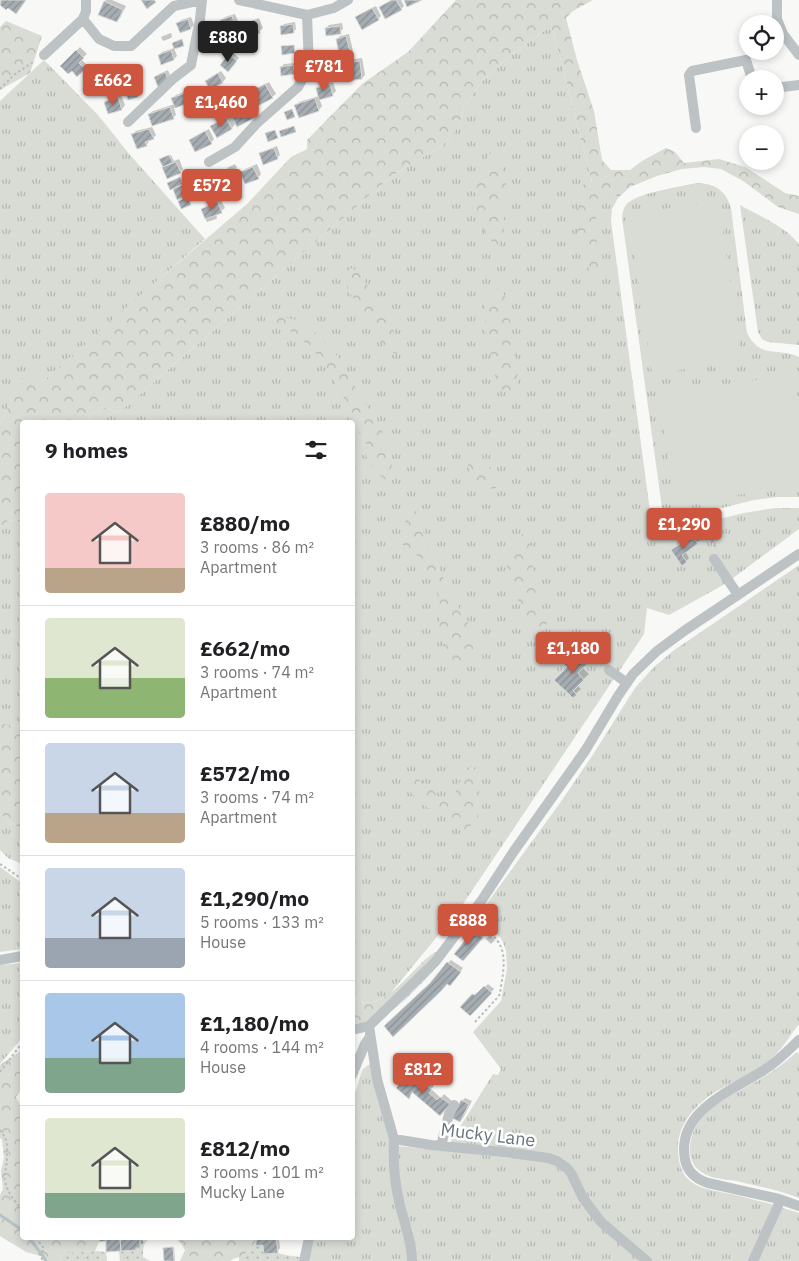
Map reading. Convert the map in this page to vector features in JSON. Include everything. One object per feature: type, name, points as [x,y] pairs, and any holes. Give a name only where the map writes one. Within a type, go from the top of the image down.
[{"type":"street","points":[[44,55],[83,18],[86,11],[86,0]]},
{"type":"street","points":[[83,18],[99,39],[114,46],[131,46],[174,6],[202,0],[191,65],[174,78],[128,122]]},
{"type":"street","points":[[239,0],[307,15],[334,8],[348,0]]},
{"type":"street","points":[[777,0],[777,19],[780,27],[799,55]]},
{"type":"street","points":[[209,162],[235,147],[257,123],[298,87],[309,67],[307,15]]},
{"type":"street","points":[[696,128],[689,75],[692,70],[746,60],[749,70]]},
{"type":"street","points":[[784,87],[799,85]]},
{"type":"street","points":[[355,1067],[369,1032],[436,962],[470,917],[585,751],[633,674],[649,658],[684,631],[799,554]]},
{"type":"street","points":[[714,559],[738,595]]},
{"type":"street","points":[[609,670],[627,683]]},
{"type":"street","points":[[0,960],[20,956]]},
{"type":"street","points":[[355,1030],[369,1032]]},
{"type":"street","points":[[369,1032],[377,1079],[394,1139],[394,1176],[412,1261]]},
{"type":"street","points":[[799,1040],[766,1069],[708,1104],[692,1123],[684,1150],[686,1162],[692,1174],[698,1179],[779,1199],[799,1206]]},
{"type":"street","points":[[441,1146],[449,1114],[454,1105]]},
{"type":"street","name":"Mucky Lane","points":[[394,1139],[548,1158],[562,1164],[571,1173],[583,1198],[597,1217],[647,1261]]},
{"type":"street","points":[[753,1261],[778,1206],[779,1199]]},
{"type":"street","points":[[304,1261],[308,1240]]},
{"type":"path","points":[[0,89],[16,74],[44,55]]},
{"type":"path","points":[[0,864],[20,878]]},
{"type":"path","points":[[470,917],[496,937],[502,949],[504,966],[500,994],[475,1022]]},
{"type":"path","points":[[0,1072],[20,1046]]},
{"type":"path","points":[[0,1130],[5,1136],[7,1145],[7,1162],[4,1177],[11,1196],[20,1207]]},
{"type":"path","points":[[38,1240],[43,1247],[44,1251],[39,1253],[43,1261]]},
{"type":"green space","points":[[456,0],[593,0],[573,11],[566,18],[577,60],[594,111],[602,160],[611,170],[630,170],[666,148],[675,152],[684,163],[719,159],[739,165],[739,170],[750,170],[785,193],[799,196],[799,214],[778,207],[743,181],[721,169],[704,167],[682,169],[657,176],[630,187],[618,198],[610,188],[595,201],[598,268],[596,281],[588,276],[590,252],[581,249],[574,212],[586,200],[582,185],[592,182],[553,30],[545,30],[515,52],[483,80],[464,107],[459,126],[442,146],[393,175],[118,413],[108,408],[90,414],[89,420],[20,420],[20,519],[8,521],[0,527],[0,424],[26,371],[43,381],[247,204],[291,157],[307,149],[307,140],[362,84],[408,52]]},
{"type":"green space","points":[[6,21],[42,36],[30,73],[0,90],[0,27]]},
{"type":"green space","points":[[545,30],[553,30],[595,200],[610,188],[618,198],[612,209],[611,221],[650,511],[656,520],[666,525],[681,528],[744,513],[775,508],[799,508],[799,529],[725,584],[669,615],[647,608],[644,634],[459,910],[389,995],[374,1002],[363,1002],[355,998],[355,420],[89,420],[90,414],[108,408],[118,413],[393,175],[442,146],[459,126],[464,107],[483,80],[515,52]]},
{"type":"green space","points":[[44,60],[98,115],[130,155],[205,239],[43,381],[26,372],[0,424],[0,101]]},
{"type":"green space","points":[[490,152],[501,161],[507,194],[498,208],[506,223],[498,250],[476,220],[475,191]]},
{"type":"green space","points":[[698,183],[715,187],[723,193],[731,208],[747,333],[758,347],[764,350],[799,357],[799,497],[754,500],[686,517],[675,517],[667,514],[662,508],[622,218],[625,206],[633,199],[661,190]]},
{"type":"green space","points":[[719,201],[741,361],[652,374],[629,214]]},
{"type":"green space","points":[[740,205],[788,233],[799,245],[799,345],[768,342],[762,339],[758,332]]},
{"type":"green space","points":[[351,268],[360,272],[399,342],[402,355],[394,353],[384,346],[368,316],[348,291],[344,274]]},
{"type":"green space","points":[[492,287],[502,290],[507,301],[518,372],[516,392],[508,393],[497,386],[485,328],[485,302]]},
{"type":"green space","points":[[264,317],[293,319],[310,327],[338,357],[391,448],[393,476],[386,480],[376,473],[366,456],[367,445],[355,426],[355,420],[352,420],[344,398],[321,359],[296,334],[272,323]]},
{"type":"green space","points":[[793,375],[799,419],[799,487],[674,503],[660,393]]},
{"type":"green space","points":[[482,461],[499,474],[503,486],[492,489],[470,478],[468,463]]},
{"type":"green space","points":[[416,511],[422,523],[426,545],[436,561],[451,595],[471,628],[477,645],[470,661],[463,666],[454,662],[444,643],[439,626],[439,596],[432,579],[419,557],[403,545],[404,525],[409,513]]},
{"type":"green space","points":[[20,519],[20,727],[0,723],[0,527],[8,521]]},
{"type":"green space","points":[[525,532],[532,537],[531,547],[537,603],[547,621],[546,630],[537,633],[526,621],[510,581],[506,561],[516,540]]},
{"type":"green space","points":[[799,565],[799,1024],[780,1050],[767,1063],[714,1093],[697,1106],[682,1128],[678,1140],[679,1160],[682,1170],[692,1183],[709,1190],[773,1205],[750,1261],[650,1261],[597,1213],[570,1167],[450,1143],[493,1074],[498,1075],[501,1069],[473,1032],[501,1001],[507,969],[506,950],[501,938],[477,917],[560,803],[635,688],[654,667],[673,651]]},
{"type":"green space","points":[[0,723],[20,727],[20,829],[0,814]]},
{"type":"green space","points":[[471,766],[480,775],[478,817],[464,834],[455,827],[451,813],[428,808],[411,793],[411,783],[416,778],[430,787],[442,801],[447,803],[454,797],[458,784]]},
{"type":"green space","points":[[0,814],[20,829],[20,863],[8,858],[0,850]]},
{"type":"green space","points":[[0,867],[20,882],[20,949],[0,952]]},
{"type":"green space","points":[[435,952],[440,952],[446,956],[406,999],[378,1022],[362,1026],[355,1024],[355,998],[363,1002],[373,1002],[382,998],[401,984]]},
{"type":"green space","points":[[20,963],[20,1040],[0,1064],[0,965]]},
{"type":"green space","points":[[20,1051],[20,1092],[16,1097],[20,1104],[20,1240],[99,1240],[95,1251],[63,1253],[60,1261],[44,1261],[41,1256],[26,1252],[0,1236],[0,1195],[3,1189],[1,1171],[4,1158],[2,1140],[0,1138],[0,1065]]},
{"type":"green space","points":[[797,1052],[799,1054],[799,1198],[768,1188],[715,1178],[700,1171],[691,1158],[690,1151],[691,1138],[703,1116],[723,1100],[767,1075]]},
{"type":"green space","points":[[370,1064],[391,1144],[408,1261],[308,1261],[313,1240],[355,1240],[355,1094],[363,1069]]},
{"type":"green space","points":[[398,1146],[551,1162],[564,1169],[582,1201],[644,1261],[416,1261],[412,1228],[398,1189]]},
{"type":"green space","points":[[783,1208],[799,1213],[799,1261],[756,1261],[780,1210]]},
{"type":"green space","points":[[140,1240],[148,1240],[144,1246],[143,1257],[150,1261],[120,1261],[119,1251],[140,1248]]},
{"type":"green space","points":[[176,1240],[262,1240],[243,1255],[230,1261],[180,1261],[185,1250]]},
{"type":"green space","points":[[256,1243],[263,1245],[264,1254],[278,1253],[300,1257],[300,1261],[239,1261],[239,1257],[247,1253]]},
{"type":"green space","points":[[106,1252],[107,1261],[60,1261],[63,1253]]},
{"type":"building","points":[[1,0],[26,0],[16,14],[0,5]]},
{"type":"building","points":[[141,0],[154,0],[156,2],[147,9]]},
{"type":"building","points":[[392,0],[396,0],[402,10],[385,19],[379,7]]},
{"type":"building","points":[[404,0],[422,0],[407,7]]},
{"type":"building","points":[[104,1],[123,10],[117,22],[98,15]]},
{"type":"building","points":[[372,8],[379,20],[362,30],[355,17]]},
{"type":"building","points":[[232,16],[235,26],[223,29],[220,20]]},
{"type":"building","points":[[188,19],[191,29],[180,33],[176,23]]},
{"type":"building","points":[[256,21],[260,33],[251,36],[246,24]]},
{"type":"building","points":[[293,24],[294,33],[281,35],[280,26]]},
{"type":"building","points":[[340,26],[341,34],[326,36],[325,28]]},
{"type":"building","points":[[346,36],[351,56],[340,58],[336,39]]},
{"type":"building","points":[[182,39],[184,46],[174,49],[172,43]]},
{"type":"building","points":[[294,45],[295,53],[282,55],[281,46]]},
{"type":"building","points":[[76,50],[84,58],[79,63],[85,69],[77,77],[72,71],[68,74],[60,66]]},
{"type":"building","points":[[171,50],[174,60],[161,65],[158,55]]},
{"type":"building","points":[[229,54],[237,61],[228,72],[220,65]]},
{"type":"building","points":[[360,61],[362,79],[347,81],[344,63]]},
{"type":"building","points":[[293,65],[295,74],[281,76],[280,67]]},
{"type":"building","points":[[325,66],[335,69],[332,77],[322,74]]},
{"type":"building","points":[[165,72],[169,82],[158,87],[154,77]]},
{"type":"building","points":[[218,73],[223,83],[210,90],[205,81]]},
{"type":"building","points":[[134,84],[138,97],[128,100],[124,87]]},
{"type":"building","points":[[265,84],[273,98],[256,107],[249,93]]},
{"type":"building","points":[[330,84],[333,96],[319,100],[316,88]]},
{"type":"building","points":[[194,90],[198,100],[175,108],[171,98]]},
{"type":"building","points":[[118,97],[122,110],[108,114],[104,102]]},
{"type":"building","points":[[315,98],[319,111],[299,118],[294,105]]},
{"type":"building","points":[[247,106],[254,118],[237,127],[231,115]]},
{"type":"building","points":[[170,107],[174,119],[152,126],[148,114]]},
{"type":"building","points":[[292,109],[295,117],[287,120],[284,112]]},
{"type":"building","points":[[226,118],[232,129],[217,138],[210,126]]},
{"type":"building","points":[[294,126],[296,132],[281,137],[279,131]]},
{"type":"building","points":[[149,129],[154,139],[145,142],[147,146],[137,149],[131,134]]},
{"type":"building","points":[[275,130],[278,138],[268,142],[265,133]]},
{"type":"building","points":[[205,131],[212,144],[195,152],[189,140]]},
{"type":"building","points":[[274,148],[278,159],[263,165],[259,153]]},
{"type":"building","points":[[169,155],[173,163],[163,167],[159,159]]},
{"type":"building","points":[[176,162],[181,173],[167,179],[162,167]]},
{"type":"building","points":[[253,167],[259,179],[245,184],[240,172]]},
{"type":"building","points":[[180,177],[183,184],[170,190],[167,183]]},
{"type":"building","points":[[186,183],[191,194],[177,200],[173,189]]},
{"type":"building","points":[[187,197],[191,205],[181,209],[178,201]]},
{"type":"building","points":[[218,202],[222,213],[205,219],[201,209]]},
{"type":"building","points":[[692,536],[698,544],[682,555],[687,562],[682,566],[671,550]]},
{"type":"building","points":[[584,651],[592,659],[578,673],[584,680],[573,691],[577,695],[573,698],[554,680],[567,667],[564,664],[568,660],[571,663]]},
{"type":"building","points":[[473,930],[483,938],[463,961],[454,954]]},
{"type":"building","points":[[447,962],[461,972],[450,986],[447,984],[393,1037],[384,1026],[430,983]]},
{"type":"building","points":[[484,986],[492,993],[470,1016],[460,1007],[472,994],[475,995]]},
{"type":"building","points":[[416,1076],[432,1090],[429,1093],[437,1100],[440,1097],[450,1104],[440,1116],[412,1092],[409,1099],[396,1088],[403,1080],[408,1084]]},
{"type":"building","points":[[461,1100],[469,1104],[460,1122],[452,1118]]},
{"type":"building","points":[[99,1240],[120,1240],[121,1251],[106,1252],[106,1241],[99,1242]]},
{"type":"building","points":[[120,1240],[140,1240],[140,1248],[121,1251]]},
{"type":"building","points":[[256,1240],[276,1240],[278,1253],[264,1254],[263,1245],[256,1246]]},
{"type":"building","points":[[173,1247],[174,1261],[164,1261],[163,1248]]},
{"type":"waterway","points":[[0,1215],[20,1229]]},
{"type":"waterway","points":[[31,1240],[46,1261]]}]
